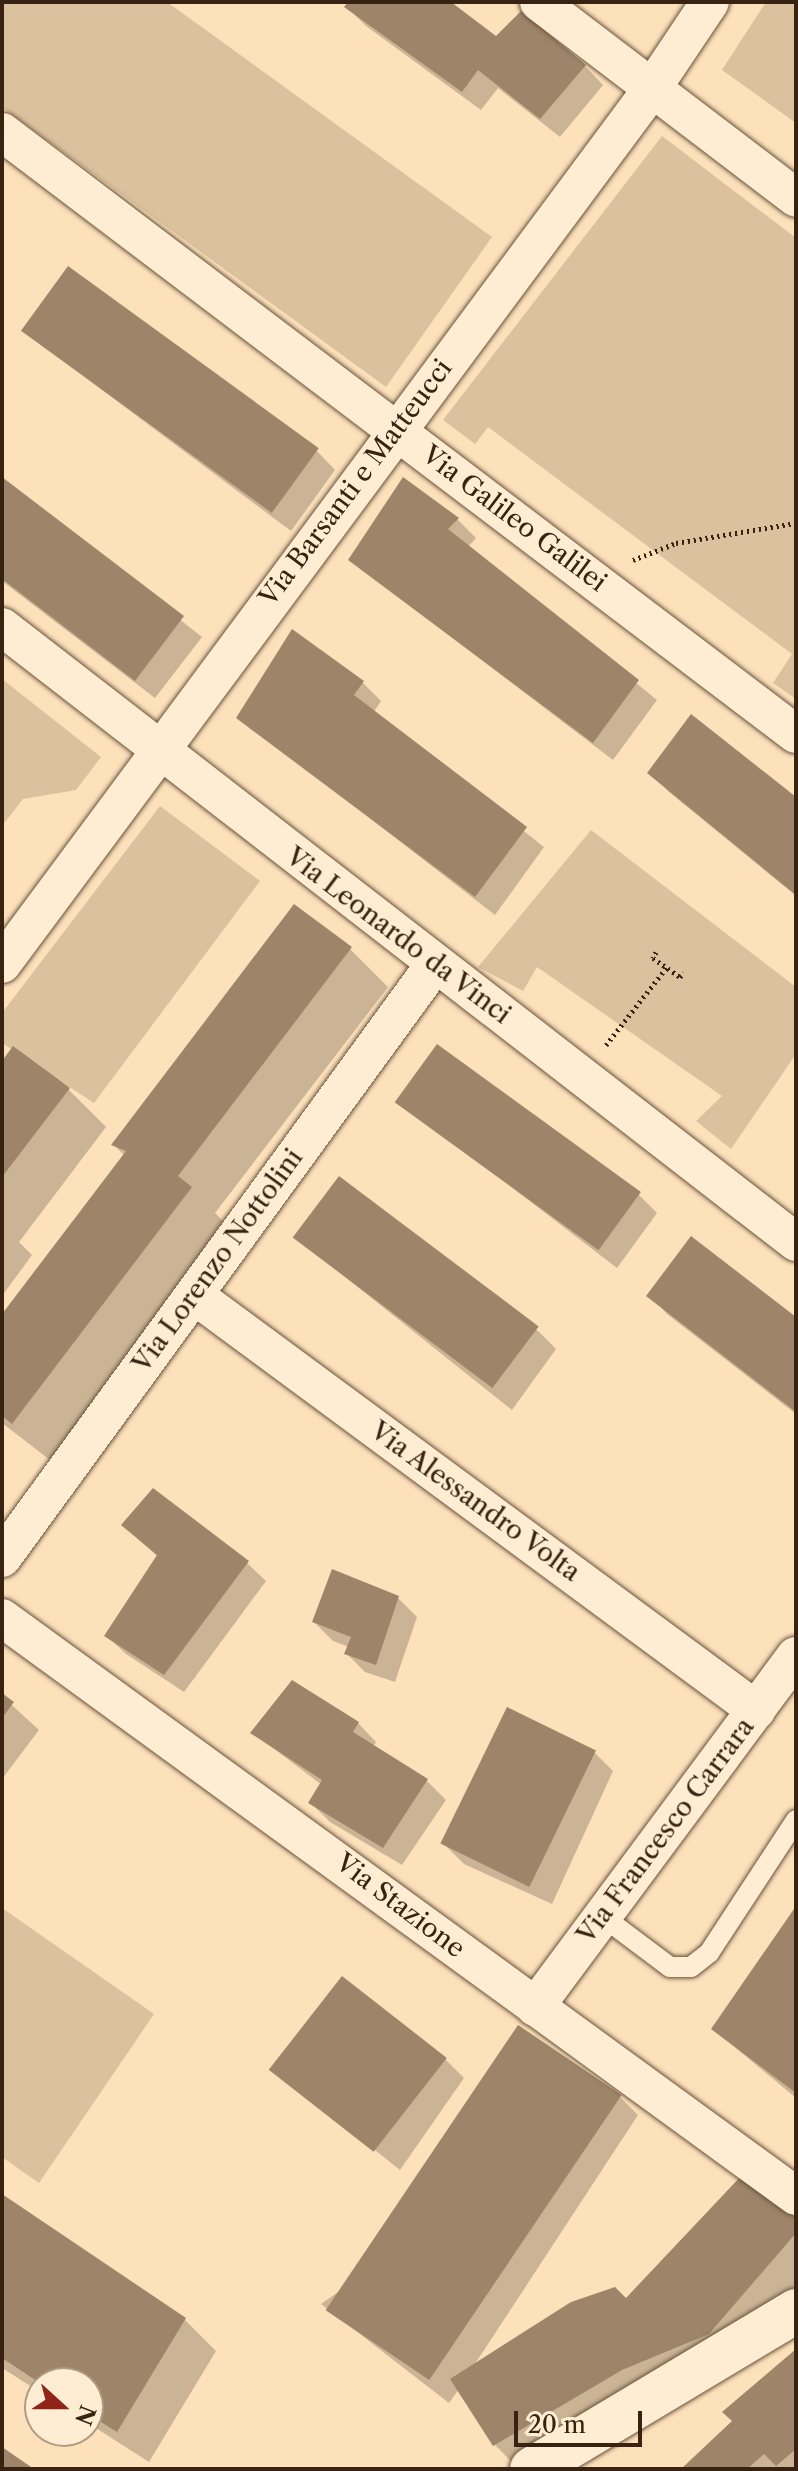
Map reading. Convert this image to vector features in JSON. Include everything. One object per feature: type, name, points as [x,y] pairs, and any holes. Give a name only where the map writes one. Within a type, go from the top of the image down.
[{"type":"street","points":[[539,2],[796,198]]},
{"type":"street","name":"Via Barsanti e Matteucci","points":[[2,964],[395,430],[651,90],[710,2]]},
{"type":"street","name":"Via Galileo Galilei","points":[[2,132],[796,734]]},
{"type":"street","name":"Via Leonardo da Vinci","points":[[2,627],[157,752],[796,1242]]},
{"type":"street","name":"Via Lorenzo Nottolini","points":[[2,1558],[435,964]]},
{"type":"street","name":"Via Alessandro Volta","points":[[194,1295],[756,1710]]},
{"type":"street","name":"Via Stazione","points":[[2,1618],[796,2196]]},
{"type":"street","name":"Via Francesco Carrara","points":[[535,2007],[796,1656]]},
{"type":"street","points":[[532,2469],[796,2311]]},
{"type":"lane","points":[[602,1916],[670,1967],[691,1967],[709,1953],[796,1820]]},
{"type":"path","points":[[591,576],[676,543],[796,523]]},
{"type":"path","points":[[656,952],[653,958],[680,977],[684,972]]},
{"type":"path","points":[[621,1026],[667,967]]},
{"type":"shaded area","points":[[2,2],[167,2],[492,237],[386,387],[2,107]]},
{"type":"shaded area","points":[[766,2],[796,2],[796,123],[722,70]]},
{"type":"shaded area","points":[[662,136],[796,238],[796,699],[773,683],[792,654],[488,427],[475,444],[443,420]]},
{"type":"shaded area","points":[[2,679],[101,757],[76,790],[23,799],[2,826]]},
{"type":"shaded area","points":[[160,806],[260,881],[94,1103],[2,1043],[2,1013]]},
{"type":"shaded area","points":[[591,830],[796,987],[796,1054],[731,1149],[696,1121],[722,1096],[537,967],[523,991],[478,967]]},
{"type":"shaded area","points":[[2,1908],[154,2014],[39,2183],[2,2157]]},
{"type":"building","points":[[348,2],[451,2],[496,36],[521,11],[586,65],[540,119],[478,70],[462,92],[344,7]]},
{"type":"building","points":[[68,266],[319,448],[272,513],[21,331]]},
{"type":"building","points":[[2,477],[184,616],[135,681],[2,579]]},
{"type":"building","points":[[403,477],[459,518],[448,529],[639,680],[593,743],[348,560]]},
{"type":"building","points":[[292,629],[364,681],[354,695],[527,827],[475,897],[236,718]]},
{"type":"building","points":[[691,714],[796,797],[796,895],[647,773]]},
{"type":"building","points":[[294,904],[352,947],[178,1176],[192,1187],[12,1424],[2,1416],[2,1314],[126,1151],[111,1145]]},
{"type":"building","points":[[437,1044],[641,1192],[599,1250],[395,1102]]},
{"type":"building","points":[[13,1046],[70,1088],[2,1177],[2,1061]]},
{"type":"building","points":[[339,1176],[539,1326],[492,1388],[293,1237]]},
{"type":"building","points":[[691,1236],[796,1317],[796,1412],[646,1296]]},
{"type":"building","points":[[153,1488],[249,1561],[164,1675],[104,1636],[157,1555],[121,1525]]},
{"type":"building","points":[[332,1569],[399,1596],[376,1665],[344,1654],[351,1637],[312,1622]]},
{"type":"building","points":[[292,1680],[359,1722],[353,1732],[428,1779],[383,1848],[308,1803],[322,1780],[250,1733]]},
{"type":"building","points":[[2,1693],[14,1702],[2,1718]]},
{"type":"building","points":[[507,1707],[596,1750],[529,1887],[440,1844]]},
{"type":"building","points":[[796,1906],[796,2093],[711,2029]]},
{"type":"building","points":[[342,1976],[447,2058],[374,2152],[269,2070]]},
{"type":"building","points":[[518,2025],[622,2095],[429,2380],[326,2310]]},
{"type":"building","points":[[743,2174],[796,2218],[796,2233],[709,2334],[622,2370],[493,2446],[450,2379],[571,2302],[615,2287],[626,2298]]},
{"type":"building","points":[[2,2194],[186,2318],[117,2432],[104,2424],[104,2367],[24,2367],[24,2372],[2,2358]]},
{"type":"building","points":[[796,2349],[796,2449],[776,2466],[764,2454],[747,2469],[681,2469],[732,2421],[722,2412]]},
{"type":"building","points":[[2,2447],[34,2469],[2,2469]]}]
